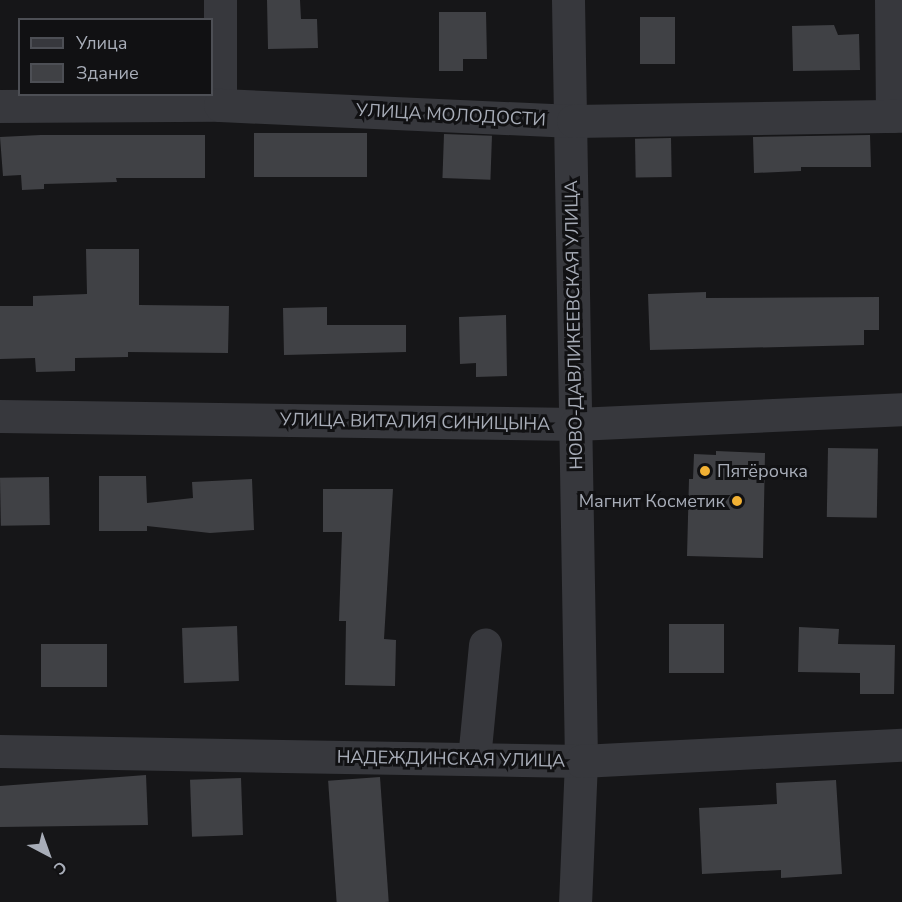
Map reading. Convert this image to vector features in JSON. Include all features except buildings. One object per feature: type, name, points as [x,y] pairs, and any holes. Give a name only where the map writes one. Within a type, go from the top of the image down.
[{"type":"street","points":[[220,0],[220,105]]},
{"type":"street","name":"НОВО-ДАВЛИКЕЕВСКАЯ УЛИЦА","points":[[568,0],[573,121],[570,229],[576,424],[581,761],[575,902]]},
{"type":"street","points":[[891,0],[897,116]]},
{"type":"street","name":"УЛИЦА МОЛОДОСТИ","points":[[0,106],[220,105],[573,121],[897,116]]},
{"type":"street","name":"УЛИЦА ВИТАЛИЯ СИНИЦЫНА","points":[[0,416],[576,424],[902,409]]},
{"type":"street","points":[[474,759],[485,645]]},
{"type":"street","name":"НАДЕЖДИНСКАЯ УЛИЦА","points":[[0,751],[581,761],[902,744]]},
{"type":"place","name":"Пятёрочка","points":[[705,471]]},
{"type":"place","name":"Магнит Косметик","points":[[737,501]]}]
